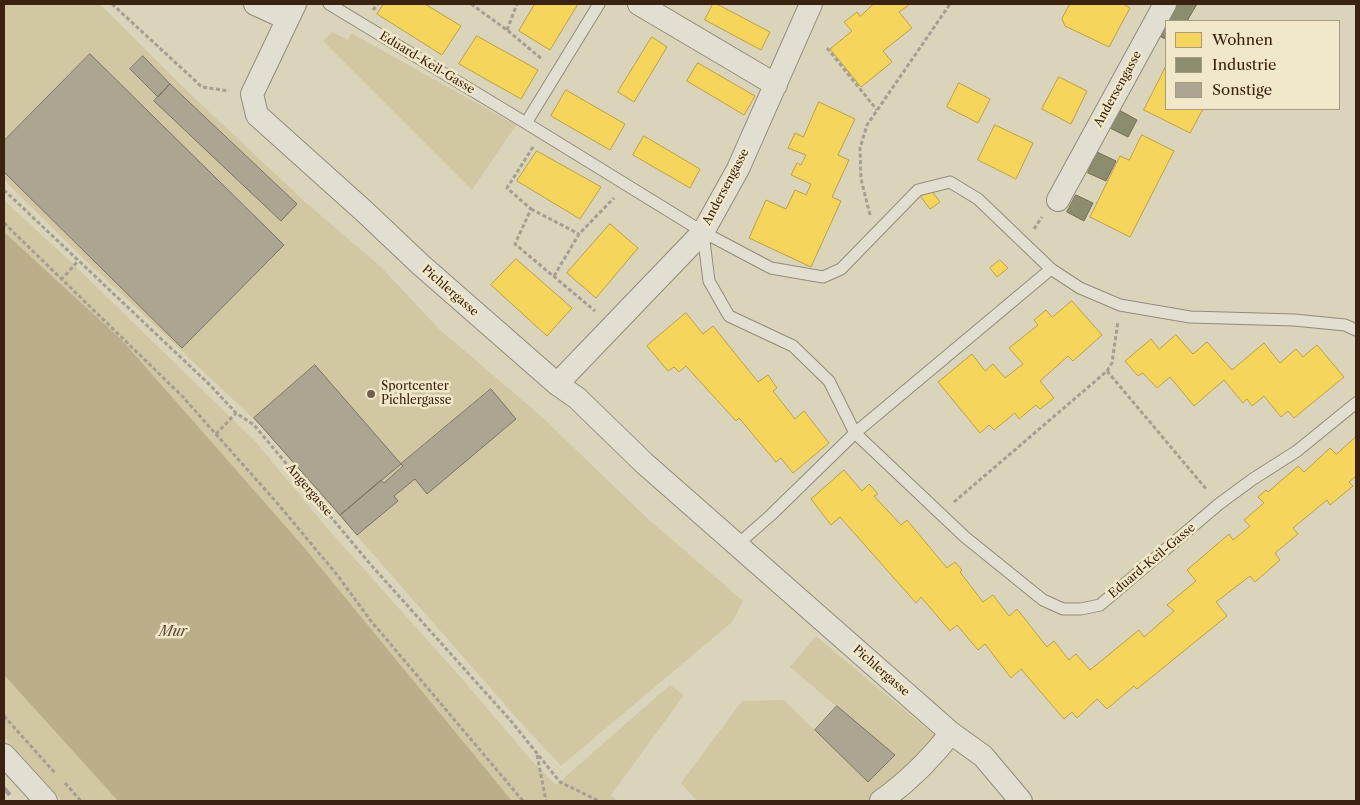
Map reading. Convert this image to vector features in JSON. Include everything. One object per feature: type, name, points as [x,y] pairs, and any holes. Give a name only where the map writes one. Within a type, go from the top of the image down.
[{"type":"street","points":[[252,94],[292,11],[255,4]]},
{"type":"street","points":[[639,4],[776,86]]},
{"type":"street","name":"Andersengasse","points":[[557,384],[703,232],[738,169],[811,4]]},
{"type":"street","name":"Andersengasse","points":[[1058,200],[1165,4]]},
{"type":"street","name":"Pichlergasse","points":[[252,94],[257,115],[274,132],[557,384],[577,398],[644,463],[737,545],[951,733],[983,756],[1021,801]]},
{"type":"street","points":[[881,801],[906,783],[938,750],[951,733]]},
{"type":"street","points":[[4,755],[46,801]]},
{"type":"lane","name":"Eduard-Keil-Gasse","points":[[328,4],[703,232],[771,268],[823,278],[841,269],[918,190],[950,182],[978,199],[1051,269],[1080,288],[1120,305],[1190,317],[1294,320],[1345,326],[1356,330]]},
{"type":"lane","points":[[526,123],[599,4]]},
{"type":"lane","name":"Eduard-Keil-Gasse","points":[[703,232],[709,281],[729,316],[793,346],[829,381],[855,433],[965,537],[1043,600],[1063,609],[1081,609],[1100,605],[1219,504],[1253,479],[1297,451],[1356,403]]},
{"type":"lane","points":[[737,545],[771,515],[855,433],[1051,269]]},
{"type":"path","points":[[112,4],[202,87],[252,94]]},
{"type":"path","points":[[470,4],[507,30],[558,71]]},
{"type":"path","points":[[507,30],[517,4]]},
{"type":"path","points":[[879,230],[874,225],[867,210],[861,180],[860,148],[867,126],[877,110],[950,4]]},
{"type":"path","points":[[826,48],[877,110]]},
{"type":"path","points":[[542,133],[507,188],[531,209],[578,234]]},
{"type":"path","points":[[554,276],[578,234],[628,185]]},
{"type":"path","name":"Angergasse","points":[[4,190],[211,386],[236,413],[254,425],[371,565],[511,721],[560,782],[599,801]]},
{"type":"path","points":[[1023,242],[1032,233],[1047,210],[1058,200]]},
{"type":"path","points":[[531,209],[515,244],[613,326]]},
{"type":"path","points":[[4,223],[182,396],[278,504],[338,576],[371,621],[523,801]]},
{"type":"path","points":[[61,280],[78,261]]},
{"type":"path","points":[[940,514],[1107,371],[1112,362],[1120,305]]},
{"type":"path","points":[[1107,371],[1219,504]]},
{"type":"path","points":[[216,434],[236,413]]},
{"type":"path","points":[[4,716],[57,774]]},
{"type":"path","points":[[537,755],[546,801]]},
{"type":"path","points":[[63,781],[81,801]]},
{"type":"shaded area","name":"Sportcenter Pichlergasse","points":[[4,4],[100,4],[184,88],[304,201],[380,266],[439,329],[542,417],[647,518],[743,601],[732,622],[561,766],[259,424],[80,255],[4,180]]},
{"type":"shaded area","points":[[332,32],[348,40],[351,33],[516,125],[472,190],[323,41]]},
{"type":"shaded area","points":[[4,200],[72,263],[256,442],[327,528],[464,681],[532,761],[556,785],[670,685],[684,695],[611,795],[617,801],[512,801],[303,546],[122,340],[4,232]]},
{"type":"shaded area","points":[[816,636],[934,735],[951,733],[881,801],[697,801],[681,783],[742,701],[784,700],[868,782],[894,756],[790,667]]},
{"type":"shaded area","points":[[4,675],[118,801],[62,801],[4,737]]},
{"type":"water","name":"Mur","points":[[4,232],[122,340],[303,546],[512,801],[118,801],[4,675]]},
{"type":"building: Wohnen","points":[[384,4],[425,4],[461,26],[442,55],[377,14]]},
{"type":"building: Wohnen","points":[[535,4],[578,4],[550,50],[519,31]]},
{"type":"building: Wohnen","points":[[713,4],[717,4],[770,32],[761,50],[705,20]]},
{"type":"building: Wohnen","points":[[874,4],[910,4],[899,12],[912,28],[883,51],[892,62],[861,87],[830,49],[852,31],[844,22],[857,12],[860,16]]},
{"type":"building: Wohnen","points":[[1070,4],[1123,4],[1130,8],[1109,47],[1065,26],[1062,19]]},
{"type":"building: Wohnen","points":[[477,36],[538,70],[521,99],[459,64]]},
{"type":"building: Wohnen","points":[[652,37],[667,47],[634,102],[618,92]]},
{"type":"building: Wohnen","points":[[698,63],[755,96],[744,115],[687,81]]},
{"type":"building: Wohnen","points":[[1165,68],[1165,110],[1202,110],[1190,133],[1144,110]]},
{"type":"building: Wohnen","points":[[1059,77],[1087,91],[1071,124],[1042,109]]},
{"type":"building: Wohnen","points":[[959,83],[990,99],[978,123],[947,107]]},
{"type":"building: Wohnen","points":[[566,90],[625,124],[610,150],[551,116]]},
{"type":"building: Wohnen","points":[[819,102],[855,119],[838,155],[849,160],[832,197],[841,201],[811,267],[749,238],[766,200],[786,209],[795,190],[806,195],[811,184],[791,175],[797,163],[801,165],[806,155],[788,148],[795,133],[803,137]]},
{"type":"building: Wohnen","points":[[995,125],[1033,143],[1016,179],[978,160]]},
{"type":"building: Wohnen","points":[[1142,135],[1174,151],[1130,237],[1090,217],[1120,156],[1129,160]]},
{"type":"building: Wohnen","points":[[644,136],[700,169],[690,188],[633,155]]},
{"type":"building: Wohnen","points":[[537,151],[601,187],[580,219],[517,181]]},
{"type":"building: Wohnen","points":[[931,190],[940,202],[930,209],[921,197]]},
{"type":"building: Wohnen","points":[[610,224],[638,248],[596,298],[567,273]]},
{"type":"building: Wohnen","points":[[516,259],[572,308],[547,336],[491,285]]},
{"type":"building: Wohnen","points":[[1000,260],[1008,268],[997,277],[990,268]]},
{"type":"building: Wohnen","points":[[1072,301],[1102,335],[1073,361],[1068,356],[1040,381],[1054,398],[1040,409],[1036,405],[1019,419],[1015,413],[994,430],[989,425],[980,433],[938,382],[972,354],[985,371],[993,364],[1005,378],[1023,364],[1009,348],[1038,325],[1034,320],[1046,310],[1052,317]]},
{"type":"building: Wohnen","points":[[686,313],[703,334],[713,326],[758,382],[768,375],[777,388],[773,391],[795,419],[804,411],[829,443],[793,473],[781,458],[776,462],[739,418],[736,421],[686,366],[679,372],[674,367],[668,371],[647,346]]},
{"type":"building: Wohnen","points":[[1176,335],[1193,354],[1207,342],[1232,370],[1264,343],[1280,363],[1296,349],[1303,357],[1317,345],[1344,377],[1294,418],[1288,411],[1281,417],[1264,396],[1252,406],[1247,399],[1243,403],[1224,380],[1194,406],[1170,377],[1157,388],[1143,373],[1138,376],[1125,361],[1151,339],[1159,349]]},
{"type":"building: Wohnen","points":[[1356,437],[1356,478],[1349,482],[1353,486],[1330,505],[1327,500],[1293,528],[1298,534],[1275,553],[1280,560],[1255,582],[1250,576],[1216,602],[1227,616],[1137,689],[1134,686],[1107,709],[1097,699],[1077,718],[1072,712],[1064,719],[1021,669],[1011,678],[985,644],[978,650],[957,625],[950,631],[921,597],[916,603],[840,517],[831,525],[811,499],[844,470],[862,491],[869,484],[878,494],[874,496],[901,525],[907,520],[947,568],[955,562],[962,570],[960,572],[983,602],[993,595],[1009,616],[1017,609],[1047,647],[1054,641],[1069,660],[1076,654],[1090,670],[1139,630],[1144,637],[1174,611],[1167,605],[1196,581],[1187,570],[1229,534],[1233,540],[1250,526],[1244,520],[1264,503],[1258,497],[1266,490],[1268,492],[1298,466],[1304,472],[1330,448],[1336,454]]},
{"type":"building: Industrie","points":[[1173,4],[1197,4],[1188,20],[1165,20],[1165,39],[1157,35]]},
{"type":"building: Industrie","points":[[1119,110],[1137,120],[1128,137],[1110,128]]},
{"type":"building: Industrie","points":[[1097,152],[1116,161],[1106,181],[1088,173]]},
{"type":"building: Industrie","points":[[1076,195],[1093,203],[1084,221],[1067,212]]},
{"type":"building: Sonstige","points":[[90,54],[284,245],[182,348],[4,172],[4,141]]},
{"type":"building: Sonstige","points":[[143,56],[170,84],[158,97],[130,69]]},
{"type":"building: Sonstige","points":[[170,84],[297,204],[281,221],[154,101]]},
{"type":"building: Sonstige","points":[[315,365],[401,464],[340,515],[254,418]]},
{"type":"building: Sonstige","points":[[491,389],[516,419],[427,494],[415,479],[394,496],[398,501],[357,535],[340,515],[381,480],[384,483],[403,466],[401,464]]},
{"type":"building: Sonstige","points":[[837,706],[895,755],[868,782],[815,730]]},
{"type":"railway","points":[[4,788],[15,801]]},
{"type":"place","name":"Sportcenter Pichlergasse","points":[[371,394]]}]
